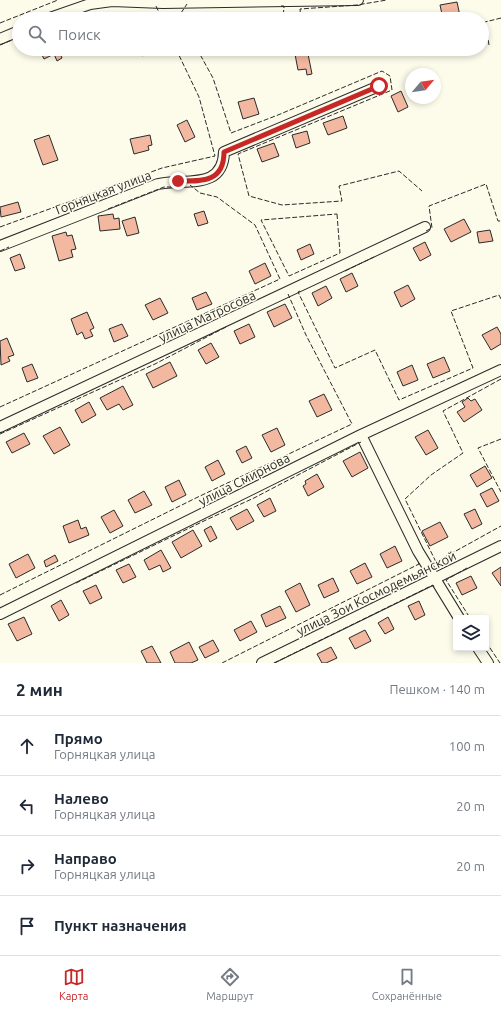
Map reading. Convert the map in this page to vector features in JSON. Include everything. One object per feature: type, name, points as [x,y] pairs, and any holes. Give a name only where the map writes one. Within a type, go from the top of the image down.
[{"type":"street","points":[[67,12],[90,4],[112,1],[163,3],[358,0]]},
{"type":"street","points":[[0,39],[12,34]]},
{"type":"street","name":"Горняцкая улица","points":[[0,246],[158,184],[166,182],[207,180],[214,176],[220,169],[224,162],[224,152],[379,86]]},
{"type":"street","name":"улица Матросова","points":[[0,427],[425,227]]},
{"type":"street","name":"улица Смирнова","points":[[0,614],[361,435],[501,370]]},
{"type":"street","points":[[361,435],[418,551],[457,615]]},
{"type":"street","name":"улица Зои Космодемьянской","points":[[262,663],[501,546]]},
{"type":"street","points":[[480,651],[488,663]]},
{"type":"building","points":[[457,2],[459,12],[442,12],[440,5]]},
{"type":"building","points":[[42,56],[50,56],[44,59]]},
{"type":"building","points":[[55,56],[61,56],[62,58],[57,61]]},
{"type":"building","points":[[295,56],[308,56],[312,74],[307,75],[306,69],[298,70]]},
{"type":"building","points":[[401,91],[405,104],[408,107],[398,112],[391,96]]},
{"type":"building","points":[[254,98],[259,114],[243,119],[238,102]]},
{"type":"building","points":[[343,116],[347,128],[328,135],[323,123]]},
{"type":"building","points":[[187,120],[195,137],[185,142],[177,125]]},
{"type":"building","points":[[307,131],[310,143],[296,148],[292,135]]},
{"type":"building","points":[[49,135],[58,160],[43,165],[34,140]]},
{"type":"building","points":[[150,135],[152,145],[148,146],[149,150],[134,154],[130,139]]},
{"type":"building","points":[[274,143],[279,156],[262,162],[257,149]]},
{"type":"building","points":[[18,202],[21,212],[1,217],[0,207]]},
{"type":"building","points":[[204,211],[208,223],[198,226],[194,214]]},
{"type":"building","points":[[113,214],[114,219],[119,218],[120,229],[100,231],[98,216]]},
{"type":"building","points":[[135,217],[139,233],[127,236],[122,221]]},
{"type":"building","points":[[464,219],[471,232],[451,242],[444,229]]},
{"type":"building","points":[[490,230],[493,241],[479,243],[477,232]]},
{"type":"building","points":[[66,232],[67,236],[72,235],[76,249],[71,250],[73,257],[59,261],[52,236]]},
{"type":"building","points":[[425,242],[431,255],[420,261],[413,248]]},
{"type":"building","points":[[310,244],[314,254],[301,260],[297,250]]},
{"type":"building","points":[[20,254],[25,268],[15,271],[10,258]]},
{"type":"building","points":[[265,263],[271,276],[255,284],[249,271]]},
{"type":"building","points":[[352,273],[358,286],[346,292],[340,279]]},
{"type":"building","points":[[408,285],[415,299],[401,307],[394,292]]},
{"type":"building","points":[[326,286],[332,298],[318,306],[312,293]]},
{"type":"building","points":[[206,292],[212,304],[197,310],[192,298]]},
{"type":"building","points":[[160,298],[168,313],[153,320],[145,305]]},
{"type":"building","points":[[285,304],[292,318],[274,327],[267,312]]},
{"type":"building","points":[[87,312],[94,328],[90,330],[93,336],[85,339],[82,332],[77,335],[71,319]]},
{"type":"building","points":[[122,324],[128,336],[114,342],[109,329]]},
{"type":"building","points":[[249,324],[255,337],[240,344],[234,331]]},
{"type":"building","points":[[497,327],[501,334],[501,344],[491,350],[482,335]]},
{"type":"building","points":[[7,338],[14,355],[8,357],[10,361],[1,365],[0,341]]},
{"type":"building","points":[[211,343],[219,357],[206,364],[198,350]]},
{"type":"building","points":[[444,357],[450,371],[433,378],[427,364]]},
{"type":"building","points":[[170,362],[177,376],[153,388],[146,374]]},
{"type":"building","points":[[32,364],[38,378],[27,382],[22,368]]},
{"type":"building","points":[[412,365],[418,380],[403,386],[397,372]]},
{"type":"building","points":[[123,386],[133,405],[123,410],[119,404],[107,410],[100,398]]},
{"type":"building","points":[[324,394],[332,410],[317,417],[309,401]]},
{"type":"building","points":[[468,398],[471,401],[475,399],[482,410],[464,422],[457,412],[465,407],[462,402]]},
{"type":"building","points":[[89,402],[96,415],[82,423],[75,410]]},
{"type":"building","points":[[60,427],[70,445],[54,454],[43,436]]},
{"type":"building","points":[[277,428],[285,445],[271,452],[262,435]]},
{"type":"building","points":[[428,430],[438,448],[426,455],[415,437]]},
{"type":"building","points":[[24,433],[30,444],[12,453],[6,442]]},
{"type":"building","points":[[246,446],[252,458],[242,463],[236,451]]},
{"type":"building","points":[[360,452],[368,468],[352,477],[343,461]]},
{"type":"building","points":[[218,460],[225,474],[212,481],[205,467]]},
{"type":"building","points":[[485,466],[492,478],[477,487],[470,475]]},
{"type":"building","points":[[317,474],[324,487],[308,496],[303,486],[306,484],[305,481]]},
{"type":"building","points":[[179,480],[186,495],[172,502],[165,487]]},
{"type":"building","points":[[492,488],[499,501],[487,507],[480,494]]},
{"type":"building","points":[[144,491],[152,505],[135,513],[128,500]]},
{"type":"building","points":[[270,498],[276,511],[264,517],[257,505]]},
{"type":"building","points":[[247,509],[254,521],[237,530],[230,518]]},
{"type":"building","points":[[475,509],[482,524],[472,529],[464,514]]},
{"type":"building","points":[[114,510],[123,526],[110,533],[101,517]]},
{"type":"building","points":[[78,520],[81,529],[86,527],[89,535],[69,543],[63,526]]},
{"type":"building","points":[[440,522],[448,537],[430,546],[422,531]]},
{"type":"building","points":[[211,526],[217,538],[210,542],[204,530]]},
{"type":"building","points":[[193,530],[202,546],[181,558],[172,542]]},
{"type":"building","points":[[395,546],[402,561],[387,568],[380,554]]},
{"type":"building","points":[[161,550],[171,568],[163,572],[160,565],[149,570],[144,560]]},
{"type":"building","points":[[28,554],[35,568],[16,578],[9,564]]},
{"type":"building","points":[[55,555],[58,561],[46,567],[44,561]]},
{"type":"building","points":[[365,563],[372,577],[357,584],[350,571]]},
{"type":"building","points":[[129,564],[136,577],[123,583],[116,570]]},
{"type":"building","points":[[501,567],[501,586],[492,573]]},
{"type":"building","points":[[471,576],[477,588],[462,595],[456,583]]},
{"type":"building","points":[[333,578],[339,591],[324,598],[318,585]]},
{"type":"building","points":[[300,583],[310,605],[296,612],[285,591]]},
{"type":"building","points":[[96,585],[102,598],[90,604],[83,591]]},
{"type":"building","points":[[61,600],[69,615],[59,621],[51,606]]},
{"type":"building","points":[[419,601],[425,615],[415,620],[408,606]]},
{"type":"building","points":[[280,606],[286,618],[266,627],[261,615]]},
{"type":"building","points":[[24,617],[32,634],[17,641],[8,624]]},
{"type":"building","points":[[388,617],[394,629],[385,634],[378,623]]},
{"type":"building","points":[[251,621],[257,632],[240,641],[234,630]]},
{"type":"building","points":[[365,630],[371,641],[355,649],[349,638]]},
{"type":"building","points":[[213,640],[219,651],[205,658],[199,647]]},
{"type":"building","points":[[189,642],[198,660],[191,663],[175,663],[170,652]]},
{"type":"building","points":[[152,646],[161,663],[147,663],[141,651]]},
{"type":"building","points":[[331,647],[337,658],[326,663],[322,663],[317,654]]},
{"type":"fence","points":[[28,12],[58,0]]},
{"type":"fence","points":[[300,12],[300,9],[357,5],[387,0]]},
{"type":"fence","points":[[182,12],[187,4]]},
{"type":"fence","points":[[156,6],[159,12]]},
{"type":"fence","points":[[281,6],[284,6],[284,12]]},
{"type":"fence","points":[[0,23],[12,18]]},
{"type":"fence","points":[[489,21],[501,18]]},
{"type":"fence","points":[[0,45],[12,40]]},
{"type":"fence","points":[[0,227],[162,168],[215,156],[199,97],[179,56]]},
{"type":"fence","points":[[201,56],[213,78],[231,133],[278,115],[382,71],[390,76],[392,90],[238,154],[249,196],[282,205],[342,201],[339,186],[399,171],[422,191]]},
{"type":"fence","points":[[426,231],[432,228],[429,206],[486,184],[498,221],[501,221]]},
{"type":"fence","points":[[0,407],[280,279],[255,225],[217,197],[200,193],[190,185]]},
{"type":"fence","points":[[108,209],[164,187],[172,187]]},
{"type":"fence","points":[[337,214],[340,253],[289,276],[261,220],[337,214]]},
{"type":"fence","points":[[0,251],[9,247]]},
{"type":"fence","points":[[345,271],[374,257]]},
{"type":"fence","points":[[300,291],[298,292],[335,368],[375,350],[399,400],[473,368],[451,311],[499,295],[501,299]]},
{"type":"fence","points":[[0,595],[200,496],[352,424],[306,335],[288,294]]},
{"type":"fence","points":[[0,434],[155,364],[226,327]]},
{"type":"fence","points":[[501,379],[443,411],[463,453],[431,475],[405,499],[436,562],[501,526]]},
{"type":"fence","points":[[501,439],[478,448],[501,492]]},
{"type":"fence","points":[[76,583],[254,498],[361,442]]},
{"type":"fence","points":[[222,663],[419,564],[418,561]]},
{"type":"fence","points":[[467,568],[446,580],[468,615]]},
{"type":"fence","points":[[274,663],[433,585],[434,587]]},
{"type":"fence","points":[[489,646],[500,663]]},
{"type":"route","points":[[178,181],[207,180],[214,176],[220,169],[224,162],[224,152],[379,86]]}]
